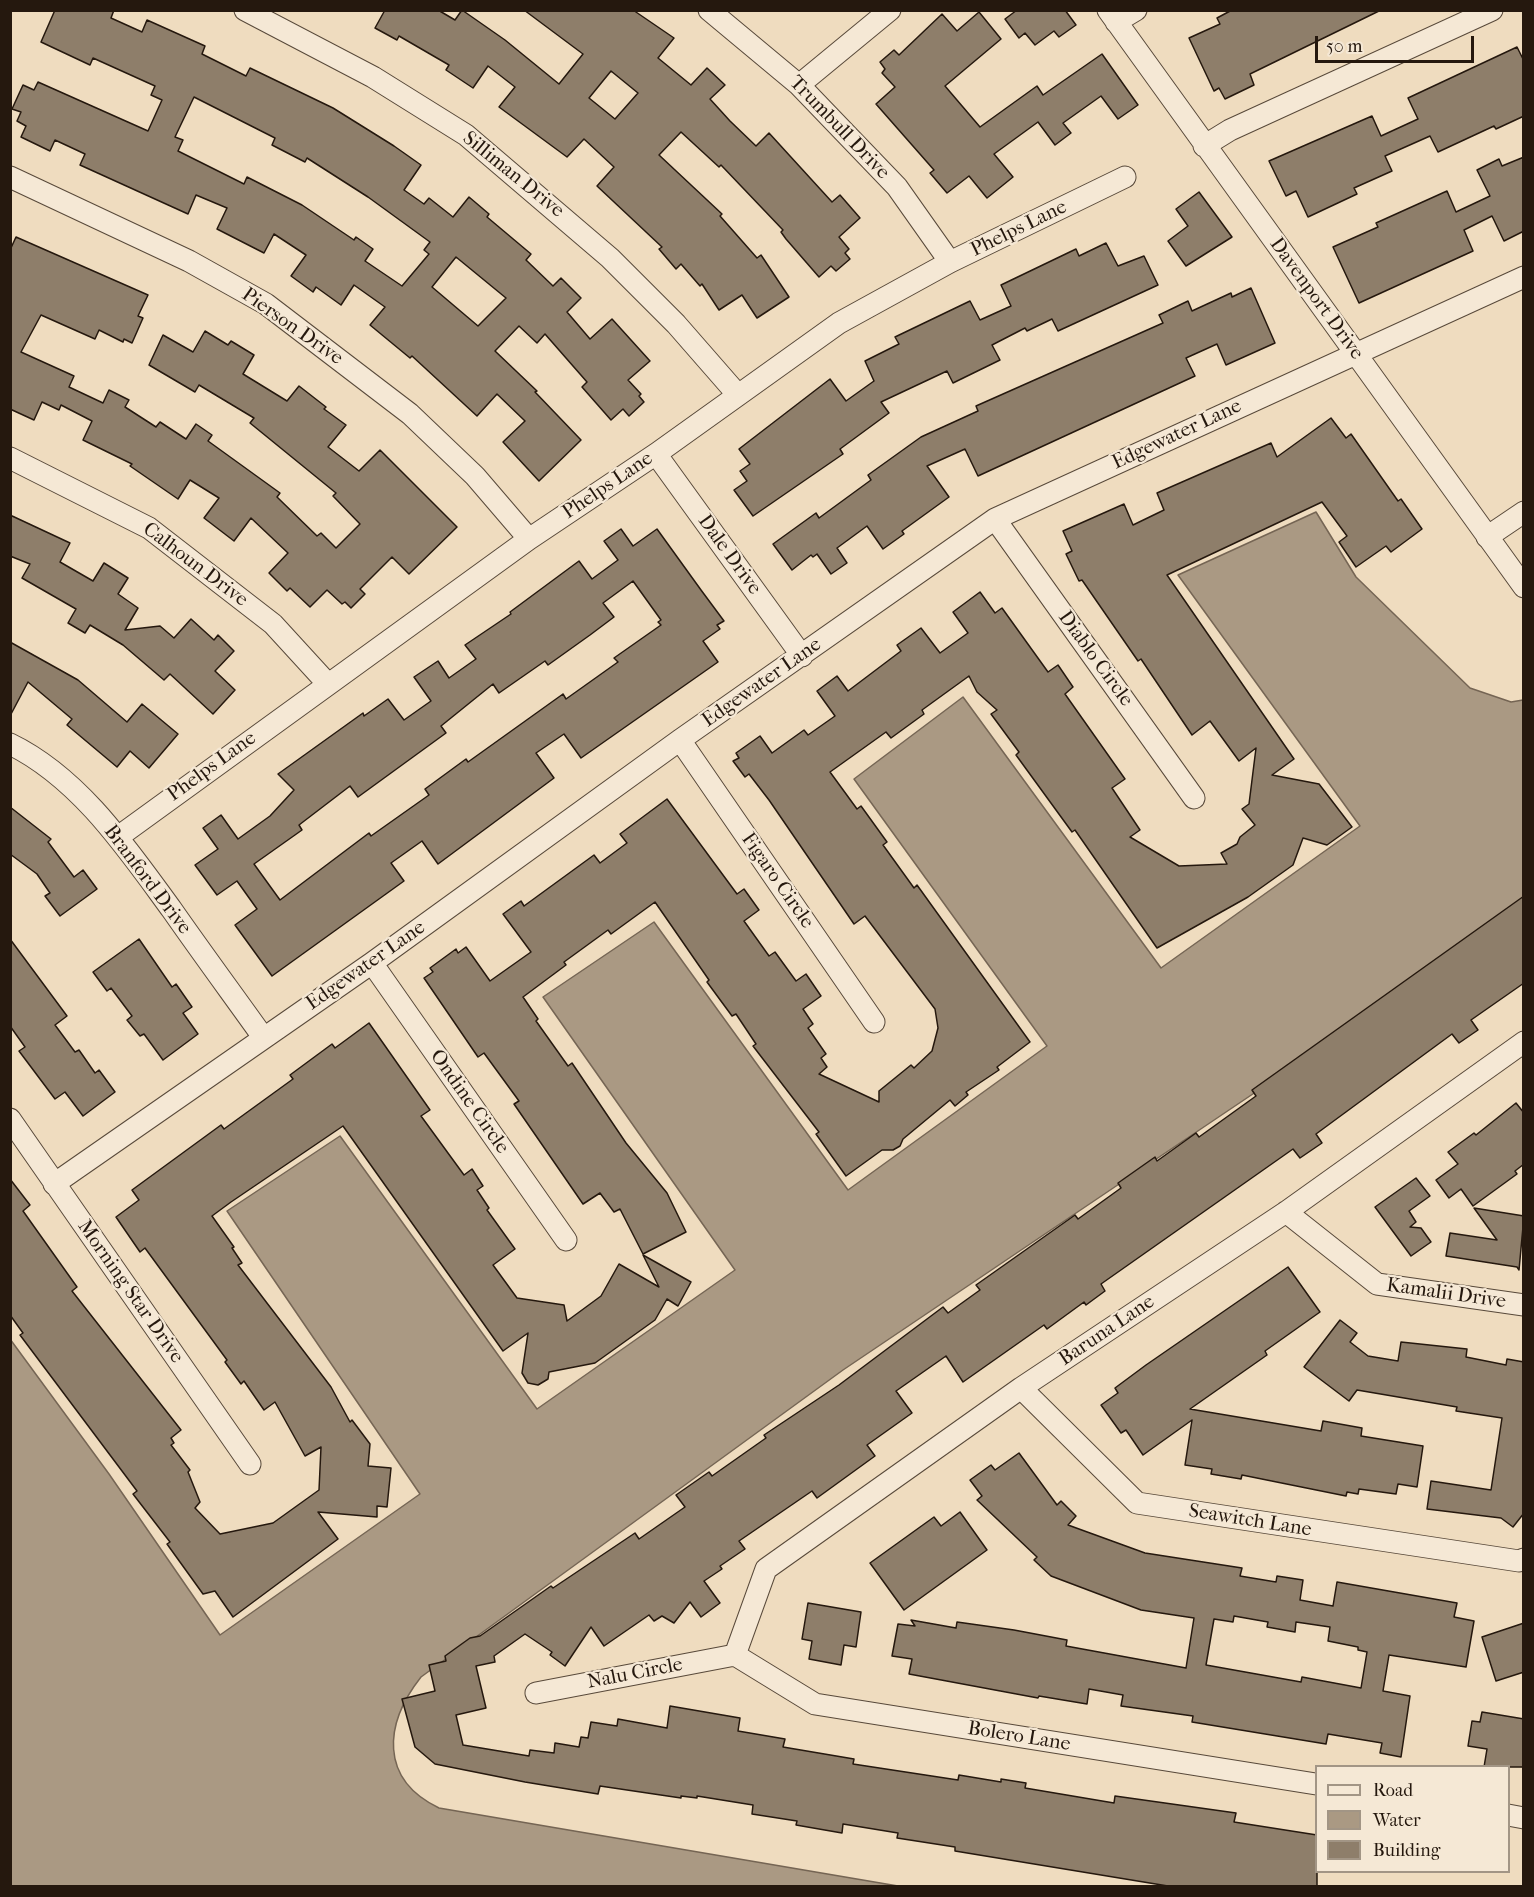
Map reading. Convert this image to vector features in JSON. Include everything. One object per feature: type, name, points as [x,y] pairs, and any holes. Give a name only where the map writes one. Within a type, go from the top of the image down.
[{"type":"street","name":"Silliman Drive","points":[[245,10],[373,77],[466,135],[610,258],[676,324],[738,394]]},
{"type":"street","name":"Trumbull Drive","points":[[709,10],[799,85],[897,187],[950,262]]},
{"type":"street","points":[[799,85],[890,10]]},
{"type":"street","points":[[1112,16],[1136,10]]},
{"type":"street","points":[[1204,146],[1230,130],[1492,10]]},
{"type":"street","name":"Davenport Drive","points":[[1112,16],[1524,587]]},
{"type":"street","name":"Pierson Drive","points":[[10,177],[189,261],[266,304],[410,414],[475,476],[529,539]]},
{"type":"street","name":"Phelps Lane","points":[[118,837],[327,683],[529,539],[656,454],[839,323],[950,262],[1125,177]]},
{"type":"street","name":"Edgewater Lane","points":[[54,1184],[372,963],[680,741],[995,519],[1524,277]]},
{"type":"street","name":"Dale Drive","points":[[656,454],[802,656]]},
{"type":"street","name":"Calhoun Drive","points":[[10,458],[149,528],[273,624],[327,683]]},
{"type":"street","points":[[1487,537],[1524,512]]},
{"type":"street","name":"Diablo Circle","points":[[995,519],[1194,798]]},
{"type":"street","name":"Figaro Circle","points":[[680,741],[874,1022]]},
{"type":"street","name":"Branford Drive","points":[[10,744],[39,761],[74,791],[118,837],[263,1037]]},
{"type":"street","name":"Ondine Circle","points":[[372,963],[566,1240]]},
{"type":"street","name":"Baruna Lane","points":[[735,1655],[766,1569],[1021,1388],[1286,1212],[1524,1042]]},
{"type":"street","name":"Morning Star Drive","points":[[10,1119],[250,1464]]},
{"type":"street","name":"Kamalii Drive","points":[[1286,1212],[1377,1284],[1524,1305]]},
{"type":"street","name":"Seawitch Lane","points":[[1021,1388],[1137,1503],[1519,1561],[1524,1559]]},
{"type":"street","name":"Nalu Circle","points":[[536,1693],[735,1655]]},
{"type":"street","name":"Bolero Lane","points":[[735,1655],[815,1704],[1315,1785]]},
{"type":"water","points":[[1316,512],[1356,577],[1470,688],[1511,702],[1523,700],[1523,912],[843,1370],[421,1677],[400,1713],[395,1731],[394,1749],[397,1766],[406,1782],[419,1796],[439,1808],[898,1886],[11,1886],[10,1339],[109,1474],[220,1635],[420,1494],[227,1211],[340,1136],[537,1409],[735,1270],[543,997],[654,922],[848,1190],[1047,1046],[854,779],[963,697],[1161,968],[1360,826],[1178,575]]},
{"type":"building","points":[[55,10],[114,10],[111,18],[142,32],[147,20],[205,46],[202,54],[246,76],[250,68],[333,108],[421,165],[404,190],[424,204],[429,198],[453,217],[469,197],[489,214],[487,217],[531,254],[526,260],[553,286],[561,278],[581,298],[567,312],[590,339],[612,319],[650,361],[628,380],[641,394],[639,396],[644,402],[629,416],[623,409],[611,420],[582,387],[587,382],[545,334],[537,343],[519,326],[495,351],[537,391],[535,392],[581,440],[539,481],[503,442],[525,421],[497,394],[477,416],[412,356],[410,358],[370,325],[385,307],[354,285],[341,305],[316,287],[313,292],[291,276],[306,255],[274,234],[264,253],[217,229],[227,208],[196,195],[188,214],[80,165],[85,154],[55,140],[50,151],[21,137],[26,126],[17,121],[21,112],[12,109],[23,85],[34,90],[38,82],[148,131],[162,100],[151,95],[155,86],[93,58],[90,65],[41,42]],"holes":[[[194,97],[275,138],[272,145],[305,162],[307,158],[368,197],[430,242],[424,250],[429,254],[402,286],[365,261],[373,249],[356,237],[354,240],[302,205],[247,177],[244,184],[178,151],[183,140],[175,137]],[[456,257],[506,298],[478,326],[432,287]]]},
{"type":"building","points":[[385,10],[438,10],[455,20],[462,10],[505,40],[559,84],[583,54],[524,10],[633,10],[674,38],[658,58],[691,85],[707,68],[725,85],[710,99],[756,146],[769,133],[832,202],[840,195],[860,218],[839,237],[849,249],[845,253],[850,259],[836,271],[831,266],[819,277],[786,239],[781,232],[783,230],[721,165],[719,167],[681,132],[659,155],[722,214],[720,216],[757,258],[761,255],[789,297],[757,318],[742,295],[719,310],[702,284],[700,286],[681,264],[676,269],[659,249],[662,247],[597,186],[614,167],[584,139],[567,157],[499,107],[515,87],[488,66],[473,88],[446,70],[449,65],[399,36],[397,40],[375,28]],"holes":[[[611,71],[638,93],[615,119],[589,98]]]},
{"type":"building","points":[[1017,10],[1065,10],[1076,25],[1059,37],[1054,31],[1035,45],[1025,33],[1019,38],[1005,19]]},
{"type":"building","points":[[1232,10],[1381,10],[1250,74],[1254,85],[1225,99],[1219,88],[1214,91],[1189,38],[1220,24],[1217,18]]},
{"type":"building","points":[[979,12],[1001,39],[945,86],[980,127],[1037,86],[1043,95],[1102,54],[1138,105],[1118,119],[1101,96],[1063,123],[1071,133],[1055,145],[1038,122],[994,154],[1013,177],[987,198],[969,176],[947,193],[930,173],[934,170],[876,104],[895,87],[882,73],[885,69],[880,62],[894,50],[899,55],[942,14],[957,31]]},
{"type":"building","points":[[1517,47],[1524,61],[1524,116],[1496,129],[1494,126],[1438,152],[1430,136],[1385,156],[1392,171],[1354,188],[1357,194],[1308,217],[1296,191],[1286,196],[1269,161],[1372,116],[1381,136],[1418,119],[1408,98]]},
{"type":"building","points":[[1524,157],[1524,231],[1504,241],[1492,216],[1464,230],[1473,251],[1359,303],[1333,247],[1378,227],[1376,223],[1447,191],[1456,212],[1490,196],[1477,170],[1499,159],[1502,166]]},
{"type":"building","points":[[1199,192],[1232,237],[1186,266],[1168,241],[1188,226],[1176,209]]},
{"type":"building","points":[[16,237],[148,295],[138,316],[143,318],[132,343],[124,339],[123,342],[99,330],[95,339],[41,315],[21,352],[74,376],[69,387],[103,403],[109,390],[129,400],[125,407],[156,427],[160,422],[186,439],[196,424],[212,435],[208,441],[280,493],[277,497],[317,536],[321,533],[336,548],[360,524],[333,496],[336,493],[250,423],[254,418],[199,385],[195,392],[149,365],[163,335],[193,352],[205,331],[228,345],[231,341],[254,355],[243,374],[287,401],[299,386],[346,425],[328,447],[359,471],[380,450],[457,527],[409,574],[392,557],[360,589],[365,594],[351,608],[345,602],[342,604],[327,590],[310,607],[290,588],[287,591],[269,573],[288,553],[251,518],[234,541],[204,518],[219,498],[190,480],[178,499],[130,466],[132,464],[83,440],[92,421],[61,405],[59,410],[42,402],[34,420],[10,409],[10,250]]},
{"type":"building","points":[[1106,243],[1118,266],[1144,256],[1158,285],[1058,331],[1052,319],[1027,331],[1025,328],[992,345],[1000,360],[953,383],[947,371],[881,402],[889,413],[840,449],[843,454],[753,516],[734,490],[747,481],[740,471],[750,464],[739,449],[830,379],[846,401],[874,381],[865,361],[899,344],[895,337],[970,301],[980,320],[1011,306],[1001,285],[1076,249],[1079,256]]},
{"type":"building","points":[[1251,288],[1275,343],[1226,365],[1217,344],[1186,358],[1195,376],[978,476],[965,449],[927,466],[949,497],[902,531],[904,534],[883,549],[867,526],[837,548],[847,563],[831,574],[817,554],[813,557],[811,555],[792,570],[773,544],[816,513],[819,518],[871,480],[868,475],[921,437],[978,411],[976,406],[1163,323],[1159,315],[1188,301],[1192,311],[1231,293],[1232,297]]},
{"type":"building","points":[[1331,418],[1346,438],[1351,434],[1398,501],[1401,499],[1422,529],[1391,552],[1386,546],[1356,567],[1339,542],[1347,536],[1322,502],[1167,575],[1294,759],[1272,775],[1319,784],[1352,827],[1327,845],[1303,838],[1293,865],[1248,897],[1157,948],[1075,830],[1072,832],[1016,755],[1019,752],[991,714],[997,710],[977,692],[969,676],[922,710],[924,714],[891,738],[886,732],[830,772],[857,809],[861,806],[887,842],[883,845],[914,888],[917,885],[1030,1042],[997,1067],[999,1070],[966,1092],[968,1095],[955,1106],[950,1100],[903,1139],[900,1146],[893,1150],[882,1150],[846,1176],[816,1134],[819,1132],[753,1046],[756,1044],[736,1014],[732,1016],[707,982],[709,980],[655,902],[611,934],[608,930],[564,962],[566,965],[523,997],[538,1019],[536,1021],[568,1066],[572,1063],[626,1143],[667,1193],[686,1232],[643,1254],[620,1209],[614,1212],[600,1193],[583,1204],[514,1104],[519,1101],[484,1053],[478,1057],[424,978],[433,972],[430,968],[456,949],[458,953],[466,947],[490,981],[531,952],[503,914],[521,901],[524,906],[594,855],[600,863],[627,843],[620,834],[667,799],[737,894],[744,889],[759,910],[744,921],[769,956],[775,952],[796,981],[806,974],[821,996],[803,1009],[813,1024],[808,1028],[826,1054],[821,1058],[827,1067],[819,1074],[879,1102],[879,1091],[911,1065],[914,1068],[932,1051],[938,1028],[935,1009],[865,916],[854,924],[769,800],[749,774],[745,777],[733,761],[739,758],[736,753],[760,736],[772,753],[804,730],[808,735],[835,716],[817,691],[837,676],[848,691],[901,651],[897,645],[921,628],[940,653],[968,633],[953,612],[980,592],[995,613],[1002,608],[1048,672],[1058,665],[1073,687],[1065,694],[1125,779],[1112,788],[1140,830],[1130,837],[1179,866],[1227,864],[1221,853],[1237,844],[1240,837],[1255,825],[1242,809],[1249,804],[1256,748],[1239,761],[1210,721],[1192,735],[1141,659],[1138,661],[1082,580],[1079,581],[1066,554],[1072,551],[1063,531],[1124,504],[1133,525],[1164,510],[1157,493],[1271,443],[1277,457]]},
{"type":"building","points":[[10,515],[70,543],[60,562],[93,581],[104,563],[128,578],[118,594],[138,608],[125,630],[160,626],[174,638],[191,619],[214,640],[218,635],[234,651],[215,671],[235,690],[213,714],[170,674],[164,680],[123,645],[90,625],[85,633],[68,623],[76,609],[22,578],[30,564],[10,556]]},
{"type":"building","points":[[621,529],[633,546],[657,529],[724,621],[717,625],[720,629],[703,641],[718,662],[581,758],[564,734],[536,753],[554,778],[438,864],[422,841],[391,863],[404,881],[272,976],[235,925],[257,909],[237,881],[217,895],[195,865],[218,849],[203,828],[221,815],[238,839],[270,816],[294,790],[278,774],[363,713],[364,716],[388,699],[404,720],[431,701],[414,677],[438,661],[449,678],[476,659],[465,645],[511,614],[510,612],[579,561],[592,579],[618,560],[604,541]],"holes":[[[633,581],[661,620],[658,622],[661,625],[614,658],[618,662],[566,699],[563,694],[468,762],[466,759],[425,789],[429,795],[371,836],[369,833],[280,900],[254,864],[302,830],[299,825],[350,786],[358,797],[446,733],[441,726],[493,684],[499,693],[545,661],[548,665],[590,635],[614,617],[603,603]]]},
{"type":"building","points":[[10,642],[78,680],[127,722],[142,704],[178,734],[149,768],[130,751],[117,767],[67,725],[72,719],[28,682],[10,716]]},
{"type":"building","points":[[10,807],[51,839],[48,842],[74,877],[83,870],[97,889],[60,916],[45,896],[50,893],[37,874],[10,854]]},
{"type":"building","points":[[1524,896],[1524,983],[1471,1020],[1478,1030],[1459,1043],[1452,1034],[1316,1134],[1322,1143],[1300,1158],[1293,1149],[1101,1284],[1105,1291],[1086,1305],[1084,1302],[1047,1329],[1044,1325],[963,1382],[946,1356],[896,1391],[912,1413],[867,1445],[875,1456],[817,1498],[812,1491],[739,1541],[745,1549],[720,1566],[722,1569],[704,1581],[720,1603],[701,1617],[690,1602],[674,1623],[662,1616],[654,1621],[649,1615],[604,1646],[591,1627],[565,1666],[550,1655],[552,1652],[525,1634],[494,1656],[495,1662],[476,1666],[486,1708],[456,1715],[463,1745],[529,1756],[530,1750],[554,1753],[555,1743],[579,1747],[581,1737],[588,1738],[591,1722],[617,1726],[618,1719],[667,1728],[670,1706],[740,1718],[738,1731],[785,1739],[783,1747],[854,1759],[853,1764],[958,1780],[959,1775],[1001,1782],[1001,1779],[1026,1783],[1025,1788],[1114,1803],[1115,1796],[1236,1813],[1234,1822],[1315,1835],[1317,1887],[1174,1887],[955,1851],[955,1847],[897,1838],[898,1833],[843,1824],[842,1833],[796,1825],[797,1821],[752,1814],[753,1805],[697,1796],[697,1798],[681,1796],[681,1798],[600,1786],[598,1794],[525,1782],[435,1764],[415,1747],[402,1699],[435,1691],[429,1665],[446,1661],[445,1656],[470,1638],[480,1636],[551,1586],[553,1588],[635,1533],[639,1539],[685,1507],[676,1495],[709,1472],[712,1476],[766,1438],[764,1435],[839,1385],[943,1307],[948,1313],[980,1290],[976,1285],[1075,1215],[1078,1219],[1121,1188],[1118,1183],[1155,1157],[1157,1161],[1196,1133],[1199,1137],[1256,1096],[1252,1090]]},
{"type":"building","points":[[10,939],[67,1016],[55,1025],[75,1052],[79,1050],[95,1073],[99,1070],[115,1092],[83,1116],[65,1092],[55,1099],[19,1051],[25,1047],[10,1026]]},
{"type":"building","points":[[139,939],[172,987],[176,984],[192,1007],[183,1013],[198,1034],[163,1060],[144,1034],[140,1036],[127,1020],[132,1016],[111,988],[107,991],[93,972]]},
{"type":"building","points":[[369,1023],[430,1110],[421,1116],[464,1175],[472,1169],[483,1186],[477,1190],[489,1208],[487,1210],[515,1249],[493,1265],[517,1298],[564,1305],[567,1321],[601,1296],[619,1264],[659,1287],[643,1255],[691,1282],[678,1306],[667,1299],[655,1320],[595,1363],[549,1372],[548,1379],[538,1385],[528,1383],[522,1373],[528,1333],[503,1351],[343,1126],[231,1202],[212,1216],[234,1247],[232,1248],[242,1263],[238,1265],[331,1387],[350,1422],[352,1420],[370,1444],[368,1466],[391,1468],[387,1507],[377,1506],[377,1517],[318,1512],[338,1539],[233,1617],[215,1591],[203,1594],[167,1544],[170,1542],[133,1494],[137,1491],[20,1335],[23,1333],[10,1315],[10,1179],[30,1205],[23,1211],[77,1287],[72,1291],[181,1430],[171,1438],[174,1443],[171,1445],[190,1470],[188,1472],[200,1502],[195,1508],[220,1534],[273,1523],[319,1490],[321,1447],[305,1456],[275,1402],[264,1410],[244,1381],[241,1384],[225,1362],[227,1360],[145,1248],[140,1252],[116,1217],[139,1200],[132,1190],[221,1125],[224,1129],[293,1079],[290,1075],[332,1044],[335,1048]]},
{"type":"building","points":[[1516,1103],[1524,1113],[1524,1164],[1515,1171],[1517,1174],[1473,1206],[1461,1189],[1449,1198],[1436,1180],[1458,1164],[1448,1152],[1474,1133],[1476,1135]]},
{"type":"building","points":[[1416,1178],[1430,1196],[1409,1211],[1416,1222],[1410,1227],[1421,1228],[1431,1242],[1411,1256],[1375,1207]]},
{"type":"building","points":[[1474,1208],[1524,1216],[1519,1270],[1517,1267],[1446,1256],[1450,1233],[1497,1240]]},
{"type":"building","points":[[1288,1267],[1320,1312],[1265,1351],[1267,1355],[1190,1409],[1321,1431],[1323,1421],[1362,1428],[1361,1436],[1423,1446],[1417,1487],[1398,1484],[1396,1494],[1359,1489],[1358,1494],[1347,1492],[1346,1496],[1242,1475],[1241,1479],[1211,1474],[1212,1469],[1185,1465],[1192,1420],[1143,1455],[1126,1430],[1121,1433],[1101,1405],[1118,1393],[1115,1388],[1146,1365]]},
{"type":"building","points":[[1340,1320],[1357,1333],[1350,1342],[1368,1356],[1398,1361],[1401,1342],[1467,1349],[1466,1357],[1506,1365],[1507,1359],[1524,1362],[1524,1513],[1513,1527],[1501,1518],[1427,1509],[1431,1481],[1491,1490],[1502,1418],[1456,1411],[1457,1407],[1357,1390],[1349,1401],[1304,1367]]},
{"type":"building","points":[[1019,1453],[1057,1505],[1061,1501],[1076,1516],[1068,1525],[1145,1553],[1242,1568],[1240,1576],[1276,1582],[1277,1576],[1303,1580],[1300,1600],[1333,1606],[1337,1582],[1457,1603],[1454,1617],[1474,1621],[1466,1667],[1389,1655],[1383,1691],[1410,1696],[1401,1757],[1380,1753],[1382,1743],[1328,1734],[1326,1744],[1192,1722],[1193,1716],[1121,1706],[1123,1695],[1089,1689],[1087,1704],[1039,1696],[1038,1698],[909,1674],[912,1659],[892,1656],[898,1624],[915,1626],[911,1620],[956,1628],[957,1622],[1014,1630],[1067,1640],[1066,1646],[1186,1668],[1194,1618],[1141,1610],[1051,1576],[1034,1560],[1037,1557],[977,1500],[982,1496],[970,1480],[991,1465],[995,1470]],"holes":[[[1234,1616],[1268,1622],[1267,1627],[1295,1632],[1296,1622],[1330,1627],[1328,1641],[1358,1647],[1358,1650],[1367,1652],[1361,1688],[1302,1677],[1301,1682],[1206,1665],[1214,1619],[1233,1622]]]},
{"type":"building","points":[[960,1512],[987,1550],[904,1610],[870,1563],[934,1517],[941,1526]]},
{"type":"building","points":[[808,1603],[861,1612],[856,1647],[844,1645],[841,1665],[809,1659],[812,1641],[802,1639]]},
{"type":"building","points":[[1524,1623],[1524,1672],[1496,1681],[1482,1637]]},
{"type":"building","points":[[1482,1712],[1524,1719],[1524,1767],[1484,1765],[1487,1749],[1468,1746],[1472,1721],[1480,1722]]}]
